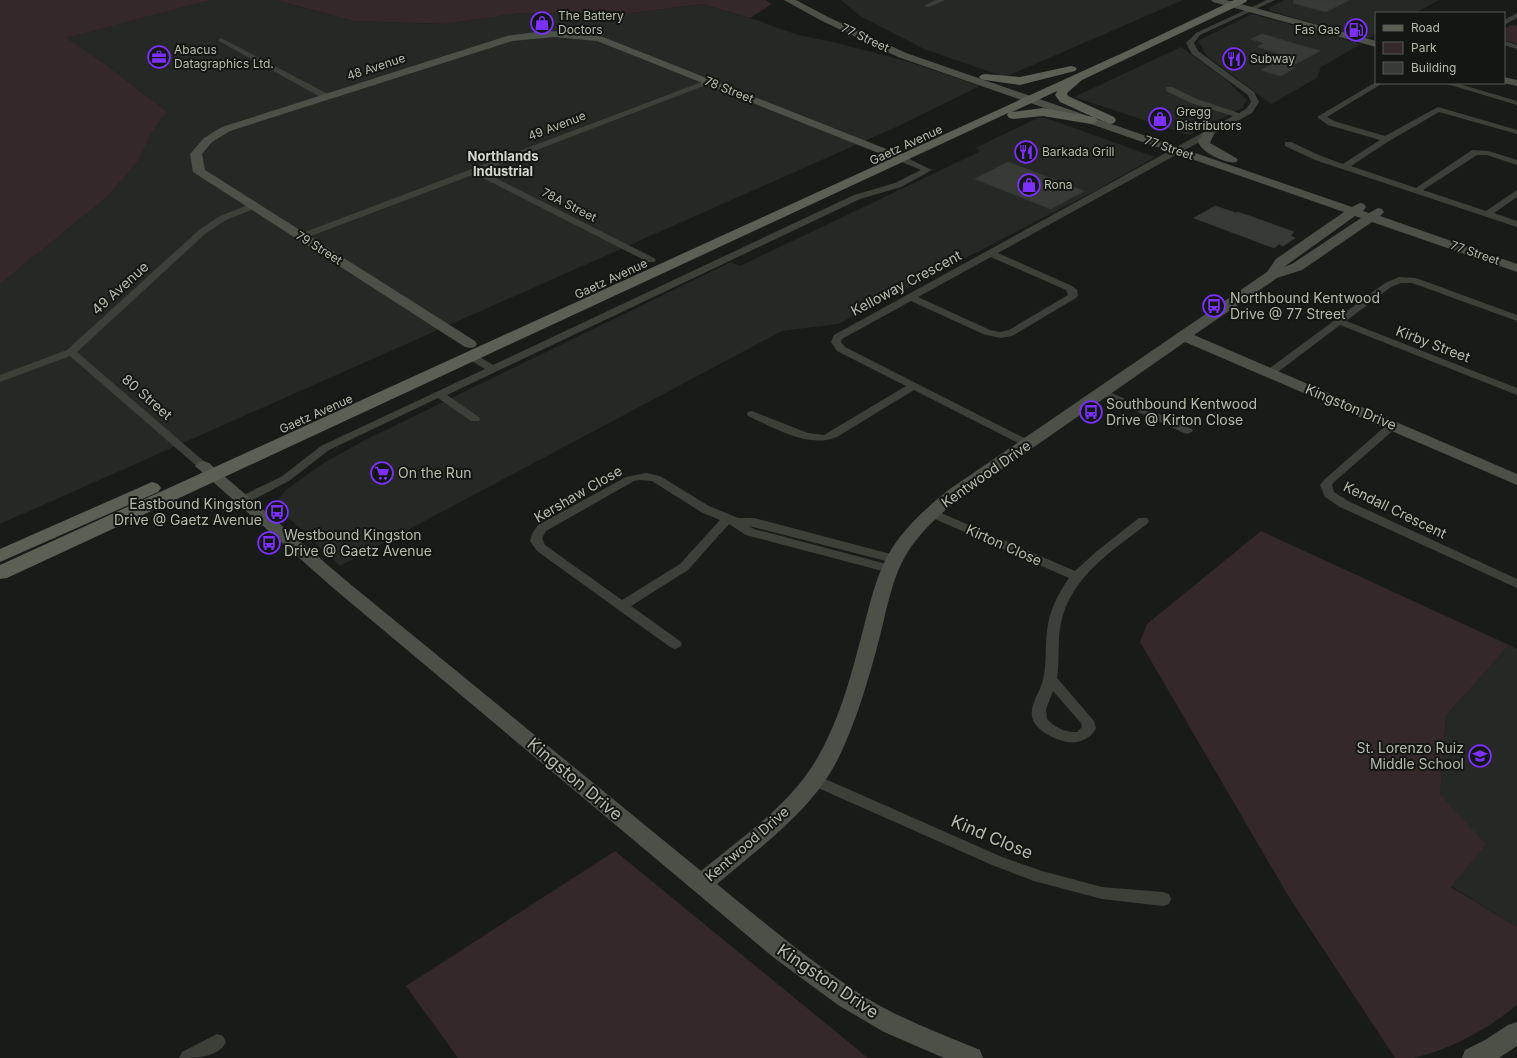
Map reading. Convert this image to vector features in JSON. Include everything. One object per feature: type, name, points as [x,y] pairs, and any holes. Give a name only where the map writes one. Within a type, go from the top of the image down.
[{"type":"main road","name":"Gaetz Avenue","points":[[470,350],[651,260],[894,156],[964,129],[1072,69],[1219,0]]},
{"type":"main road","name":"Gaetz Avenue","points":[[0,573],[208,470],[1026,95],[1083,75],[1110,63],[1237,2]]},
{"type":"main road","points":[[1110,63],[1120,53],[1133,46],[1128,43]]},
{"type":"main road","points":[[985,78],[1020,81],[1072,69]]},
{"type":"main road","points":[[1083,75],[1064,89],[1061,95],[1067,101],[1110,120]]},
{"type":"main road","points":[[964,129],[1027,112],[1038,111],[1053,112],[1091,120]]},
{"type":"main road","name":"Gaetz Avenue","points":[[0,556],[208,470]]},
{"type":"street","name":"77 Street","points":[[788,0],[902,55],[1110,120],[1181,148],[1239,164],[1357,209]]},
{"type":"street","points":[[927,6],[942,0]]},
{"type":"street","points":[[1219,0],[1237,2],[1251,10],[1375,44]]},
{"type":"street","points":[[1251,10],[1272,0]]},
{"type":"street","name":"Kelloway Crescent","points":[[1028,444],[841,349],[836,342],[838,337],[1249,111],[1255,102],[1251,94],[1195,52],[1190,43],[1198,34],[1251,10]]},
{"type":"street","points":[[1506,22],[1517,15]]},
{"type":"street","name":"77 Street","points":[[825,19],[985,78],[1091,120],[1181,148],[1357,209],[1517,268]]},
{"type":"street","points":[[1506,22],[1517,23]]},
{"type":"street","name":"78 Street","points":[[555,33],[578,34],[600,39],[894,156]]},
{"type":"street","name":"48 Avenue","points":[[208,140],[226,129],[510,38],[526,35],[555,33]]},
{"type":"street","points":[[221,40],[327,97]]},
{"type":"street","points":[[1505,43],[1517,47]]},
{"type":"street","points":[[1505,80],[1517,83]]},
{"type":"street","name":"49 Avenue","points":[[300,237],[710,82]]},
{"type":"street","points":[[1377,84],[1321,117],[1331,123],[1386,139]]},
{"type":"street","points":[[1451,84],[1517,103]]},
{"type":"street","points":[[1169,89],[1194,101],[1240,116]]},
{"type":"street","points":[[1344,167],[1386,139],[1438,109],[1517,132]]},
{"type":"street","points":[[1208,134],[1204,141],[1206,147],[1239,164]]},
{"type":"street","name":"79 Street","points":[[208,140],[196,154],[198,172],[253,206],[470,350]]},
{"type":"street","points":[[1288,144],[1318,158],[1517,224]]},
{"type":"street","points":[[1416,191],[1475,152],[1488,154],[1517,163]]},
{"type":"street","name":"Gaetz Avenue","points":[[243,500],[285,479],[319,452],[340,441],[857,197],[898,185],[928,170],[894,156]]},
{"type":"street","name":"78A Street","points":[[476,171],[651,260]]},
{"type":"street","points":[[1487,214],[1517,193]]},
{"type":"street","name":"49 Avenue","points":[[0,379],[71,352],[202,232],[223,218],[253,206]]},
{"type":"street","name":"Kentwood Drive","points":[[1272,275],[1281,262],[1357,209]]},
{"type":"street","name":"77 Street","points":[[1374,215],[1422,230],[1436,231],[1517,259]]},
{"type":"street","name":"Kentwood Drive","points":[[701,884],[778,820],[814,780],[830,754],[847,713],[857,683],[885,581],[892,564],[909,538],[932,513],[953,495],[1272,275],[1297,267],[1374,215]]},
{"type":"street","points":[[911,296],[987,332],[1000,335],[1012,333],[1073,296],[1072,290],[1069,288],[990,254]]},
{"type":"street","points":[[1270,373],[1388,285],[1399,280],[1406,279],[1420,282],[1517,318]]},
{"type":"street","name":"Kirby Street","points":[[1340,322],[1517,392]]},
{"type":"street","name":"Kingston Drive","points":[[1184,336],[1393,425],[1517,480]]},
{"type":"street","points":[[470,350],[492,369]]},
{"type":"street","name":"80 Street","points":[[71,352],[208,470]]},
{"type":"street","points":[[752,414],[805,436],[822,438],[833,435],[914,386]]},
{"type":"street","points":[[1103,392],[1188,431]]},
{"type":"street","points":[[439,394],[475,419]]},
{"type":"street","name":"Kendall Crescent","points":[[1393,425],[1329,481],[1326,485],[1329,494],[1344,504],[1517,584]]},
{"type":"street","name":"Kingston Drive","points":[[208,470],[338,583],[780,950],[846,998],[893,1024],[970,1058]]},
{"type":"street","name":"Kershaw Close","points":[[622,606],[541,548],[537,544],[535,538],[542,528],[630,479],[644,476],[656,478],[705,509],[732,520],[750,532],[892,564]]},
{"type":"street","name":"Kirton Close","points":[[932,513],[1075,576]]},
{"type":"street","points":[[675,644],[622,606],[684,567],[732,520]]},
{"type":"street","points":[[1050,680],[1054,623],[1062,598],[1075,576],[1143,521]]},
{"type":"street","name":"Kind Close","points":[[814,780],[997,861],[1040,877],[1102,892],[1163,899]]},
{"type":"street","points":[[1490,1055],[1517,1033]]},
{"type":"street","points":[[188,1058],[217,1042]]},
{"type":"shaded area","points":[[211,0],[276,0],[353,21],[445,24],[521,13],[625,14],[702,4],[756,20],[798,35],[833,42],[909,62],[980,86],[894,128],[0,524],[0,284],[107,197],[139,160],[152,132],[167,112],[108,66],[65,38]]},
{"type":"shaded area","points":[[841,0],[1183,0],[1005,77],[924,49],[860,16]]},
{"type":"shaded area","points":[[1284,0],[1439,0],[1417,12],[1375,12],[1375,35],[1367,39],[1271,11],[1269,8]]},
{"type":"shaded area","points":[[1252,14],[1361,44],[1321,67],[1317,78],[1271,104],[1207,56],[1198,41]]},
{"type":"shaded area","points":[[1181,47],[1225,79],[1247,100],[1242,108],[1189,135],[1074,97]]},
{"type":"shaded area","points":[[1038,118],[1046,118],[1155,157],[1093,192],[838,324],[782,331],[340,566],[274,504],[286,490],[322,464],[363,441],[731,262],[740,266],[981,151],[975,148]]},
{"type":"shaded area","name":"St. Lorenzo Ruiz Middle School","points":[[1509,645],[1517,649],[1517,927],[1451,886],[1440,795],[1446,716]]},
{"type":"green space","points":[[0,0],[211,0],[66,38],[108,66],[167,112],[152,132],[139,160],[107,197],[0,284]]},
{"type":"green space","points":[[276,0],[766,0],[772,4],[750,18],[702,4],[625,14],[521,13],[445,24],[353,21]]},
{"type":"green space","points":[[1511,25],[1517,26],[1517,44],[1505,40],[1505,28]]},
{"type":"green space","points":[[1261,531],[1509,645],[1446,716],[1440,795],[1486,844],[1451,887],[1517,927],[1517,1005],[1481,1030],[1455,1044],[1428,1054],[1414,1058],[1395,1058],[1289,897],[1140,642],[1147,624]]},
{"type":"green space","points":[[615,851],[868,1058],[458,1058],[406,986]]},
{"type":"building","points":[[1294,0],[1349,0],[1326,12],[1293,3]]},
{"type":"building","points":[[1262,34],[1320,51],[1290,67],[1294,68],[1281,76],[1261,70],[1288,56],[1257,47],[1264,43],[1251,39]]},
{"type":"building","name":"Rona","points":[[1008,162],[1084,191],[1051,209],[975,179]]},
{"type":"building","points":[[1215,206],[1236,213],[1238,212],[1294,232],[1290,236],[1295,238],[1283,246],[1279,244],[1274,248],[1194,218]]},
{"type":"place","name":"The Battery Doctors","points":[[542,23]]},
{"type":"place","name":"Fas Gas","points":[[1356,30]]},
{"type":"place","name":"Abacus Datagraphics Ltd.","points":[[159,57]]},
{"type":"place","name":"Subway","points":[[1234,59]]},
{"type":"place","name":"Gregg Distributors","points":[[1160,119]]},
{"type":"place","name":"Barkada Grill","points":[[1026,152]]},
{"type":"place","name":"Rona","points":[[1029,185]]},
{"type":"place","name":"Northbound Kentwood Drive @ 77 Street","points":[[1214,306]]},
{"type":"place","name":"Southbound Kentwood Drive @ Kirton Close","points":[[1091,412]]},
{"type":"place","name":"On the Run","points":[[382,473]]},
{"type":"place","name":"Eastbound Kingston Drive @ Gaetz Avenue","points":[[277,512]]},
{"type":"place","name":"Westbound Kingston Drive @ Gaetz Avenue","points":[[269,543]]},
{"type":"place","name":"St. Lorenzo Ruiz Middle School","points":[[1480,756]]},
{"type":"district","name":"Northlands Industrial","points":[[503,164]]}]
